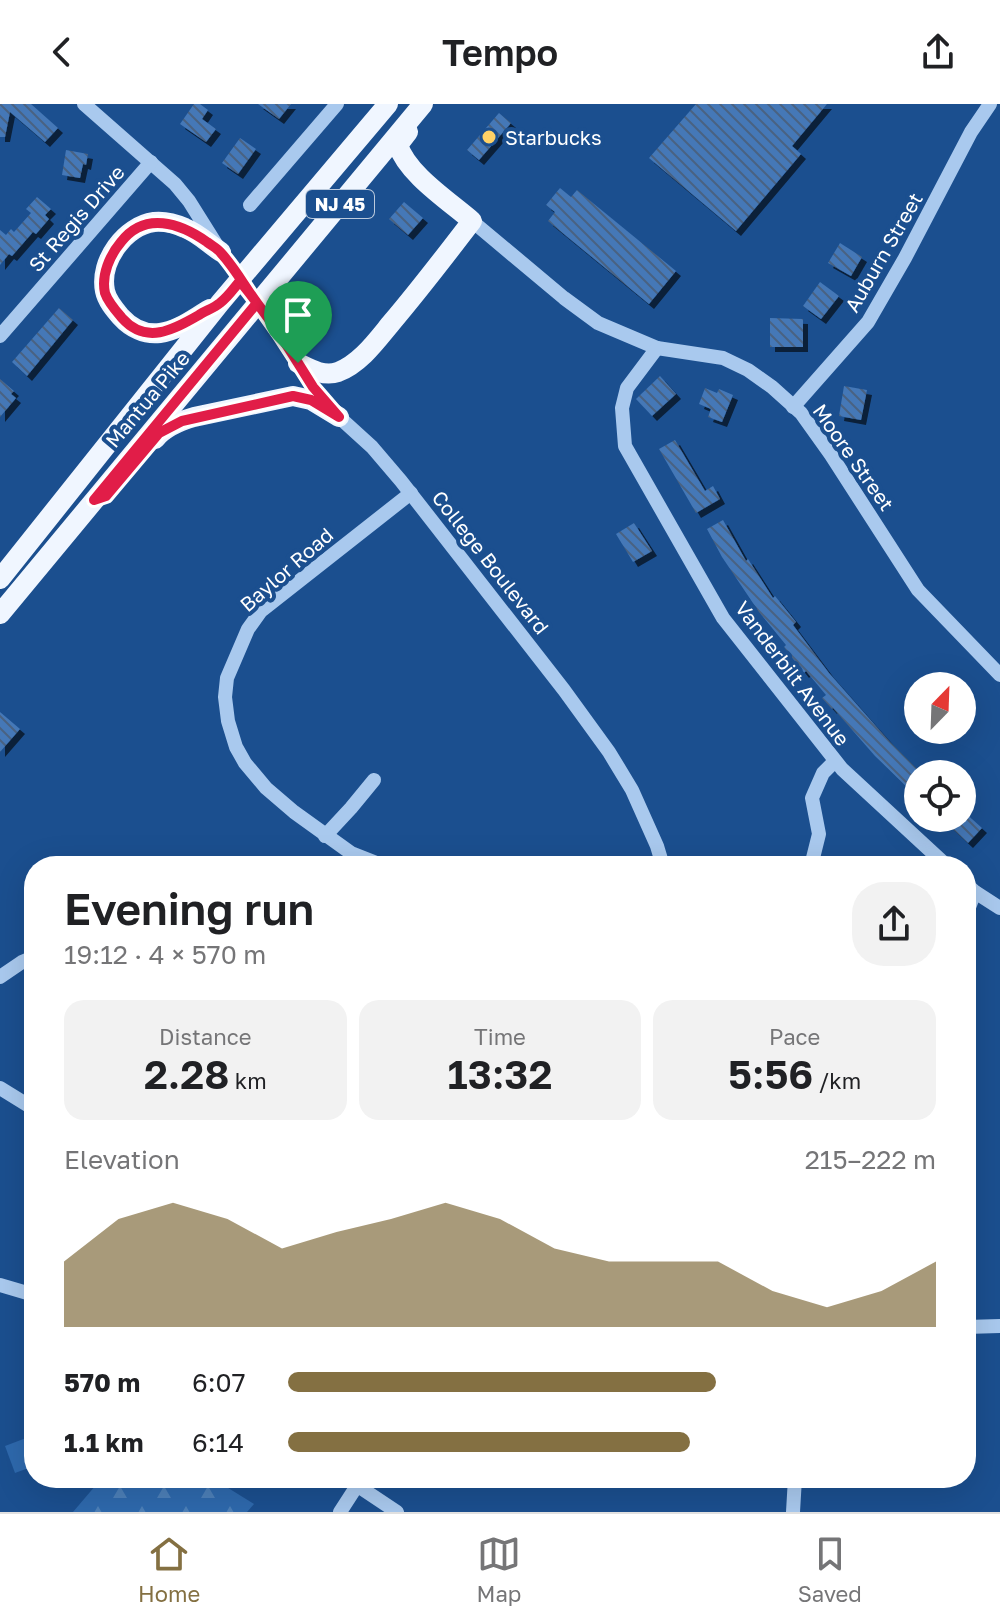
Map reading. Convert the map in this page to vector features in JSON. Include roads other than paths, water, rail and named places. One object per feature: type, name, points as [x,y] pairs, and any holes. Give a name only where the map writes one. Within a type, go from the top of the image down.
[{"type":"main road","name":"Mantua Pike","points":[[0,579],[220,303],[388,104]]},
{"type":"main road","name":"Mantua Pike","points":[[0,614],[423,104]]},
{"type":"main road","points":[[298,363],[313,371],[329,374],[337,373],[357,360],[430,278],[472,221],[413,170],[400,151],[398,145],[431,104]]},
{"type":"main road","points":[[321,229],[336,218],[382,167],[396,165],[413,170]]},
{"type":"main road","points":[[220,303],[176,328],[163,332],[141,331],[127,324],[113,307],[105,293],[105,277],[108,263],[125,236],[139,227],[156,222],[186,228],[221,252]]},
{"type":"main road","points":[[94,500],[106,496],[159,433],[182,421],[293,396],[305,389],[311,400],[339,417]]},
{"type":"street","points":[[250,205],[337,104]]},
{"type":"street","name":"Auburn Street","points":[[793,407],[868,322],[971,132],[990,104]]},
{"type":"street","points":[[89,105],[175,184],[189,201],[298,363],[305,389]]},
{"type":"street","name":"St Regis Drive","points":[[0,336],[151,162]]},
{"type":"street","name":"Moore Street","points":[[472,221],[598,323],[657,348],[723,358],[748,370],[772,387],[801,413],[918,590],[1000,675]]},
{"type":"street","name":"Vanderbilt Avenue","points":[[657,348],[627,388],[622,408],[625,446],[723,618],[835,761],[936,856]]},
{"type":"street","name":"College Boulevard","points":[[339,417],[372,447],[411,493],[564,690],[632,790],[660,856]]},
{"type":"street","name":"Baylor Road","points":[[344,856],[325,836],[266,788],[245,763],[228,721],[225,697],[227,678],[248,629],[261,611],[411,493]]},
{"type":"street","points":[[814,856],[819,834],[812,798],[823,773],[835,761]]},
{"type":"street","points":[[325,836],[374,780]]},
{"type":"street","points":[[976,892],[1000,908]]},
{"type":"street","points":[[0,977],[24,961]]},
{"type":"street","points":[[0,1088],[24,1103]]},
{"type":"street","points":[[0,1285],[24,1292]]},
{"type":"street","points":[[976,1327],[1000,1326]]},
{"type":"street","points":[[340,1512],[352,1488]]},
{"type":"street","points":[[366,1488],[397,1512]]},
{"type":"street","points":[[793,1512],[794,1488]]},
{"type":"place","name":"Starbucks","points":[[489,137]]}]
